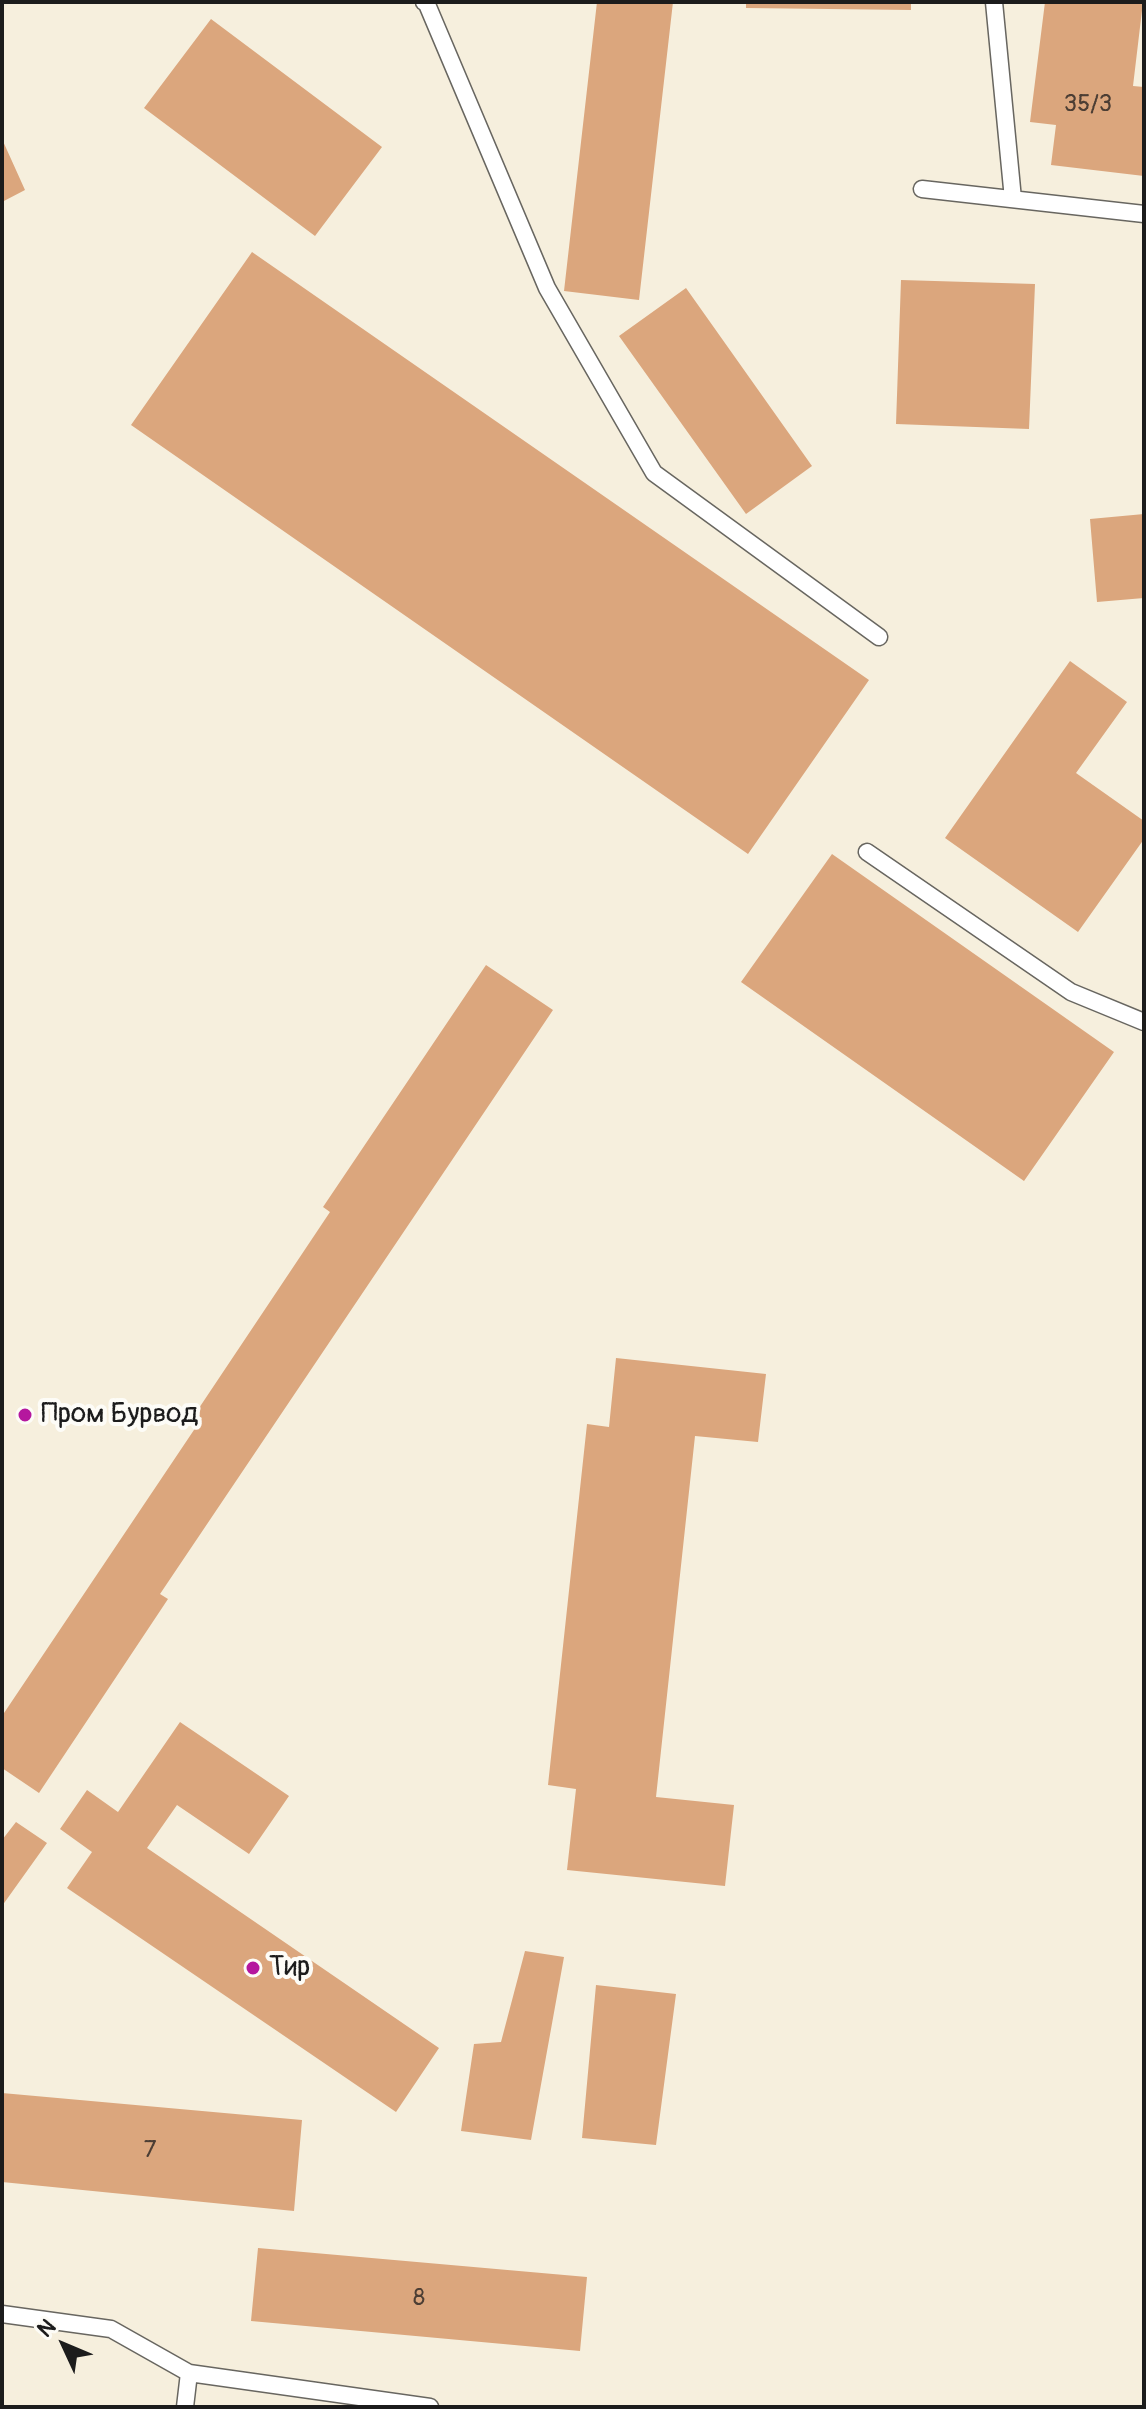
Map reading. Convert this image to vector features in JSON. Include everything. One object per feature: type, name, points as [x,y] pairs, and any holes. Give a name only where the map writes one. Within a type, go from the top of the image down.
[{"type":"lane","points":[[424,2],[547,288],[654,473],[879,637]]},
{"type":"lane","points":[[994,2],[1013,199]]},
{"type":"lane","points":[[922,189],[1144,214]]},
{"type":"lane","points":[[867,852],[1071,992],[1144,1022]]},
{"type":"lane","points":[[2,2314],[111,2329],[189,2373],[430,2407]]},
{"type":"lane","points":[[185,2407],[189,2373]]},
{"type":"building","points":[[597,2],[673,2],[639,300],[564,291]]},
{"type":"building","points":[[746,2],[911,2],[911,10],[746,8]]},
{"type":"building","points":[[1045,2],[1143,2],[1133,86],[1144,87],[1144,176],[1051,165],[1056,125],[1030,122]]},
{"type":"building","points":[[211,19],[382,147],[315,236],[144,108]]},
{"type":"building","points":[[2,139],[25,190],[2,202]]},
{"type":"building","points":[[252,252],[869,680],[748,854],[131,425]]},
{"type":"building","points":[[901,280],[1035,284],[1029,429],[896,424]]},
{"type":"building","points":[[686,288],[812,466],[746,514],[619,336]]},
{"type":"building","points":[[1144,514],[1144,598],[1097,602],[1090,519]]},
{"type":"building","points":[[1070,661],[1127,702],[1076,773],[1144,821],[1144,839],[1078,932],[945,838]]},
{"type":"building","points":[[832,854],[1114,1052],[1024,1181],[741,982]]},
{"type":"building","points":[[486,965],[553,1010],[160,1594],[168,1599],[39,1793],[2,1768],[2,1716],[202,1418],[195,1414],[330,1212],[323,1207]]},
{"type":"building","points":[[616,1358],[766,1374],[758,1442],[695,1436],[656,1797],[734,1805],[725,1886],[567,1870],[576,1789],[548,1785],[587,1424],[609,1427]]},
{"type":"building","name":"Тир","points":[[180,1722],[289,1796],[249,1854],[177,1805],[147,1848],[439,2048],[396,2112],[67,1888],[92,1852],[60,1829],[87,1790],[118,1812]]},
{"type":"building","points":[[16,1822],[47,1843],[2,1906],[2,1840]]},
{"type":"building","points":[[525,1951],[564,1957],[531,2140],[461,2131],[474,2044],[501,2042]]},
{"type":"building","points":[[596,1985],[676,1994],[656,2145],[582,2138]]},
{"type":"building","points":[[2,2093],[302,2120],[294,2211],[2,2182]]},
{"type":"building","points":[[258,2248],[587,2277],[580,2351],[251,2321]]},
{"type":"place","name":"Пром Бурвод","points":[[25,1415]]},
{"type":"place","name":"Тир","points":[[253,1968]]}]
